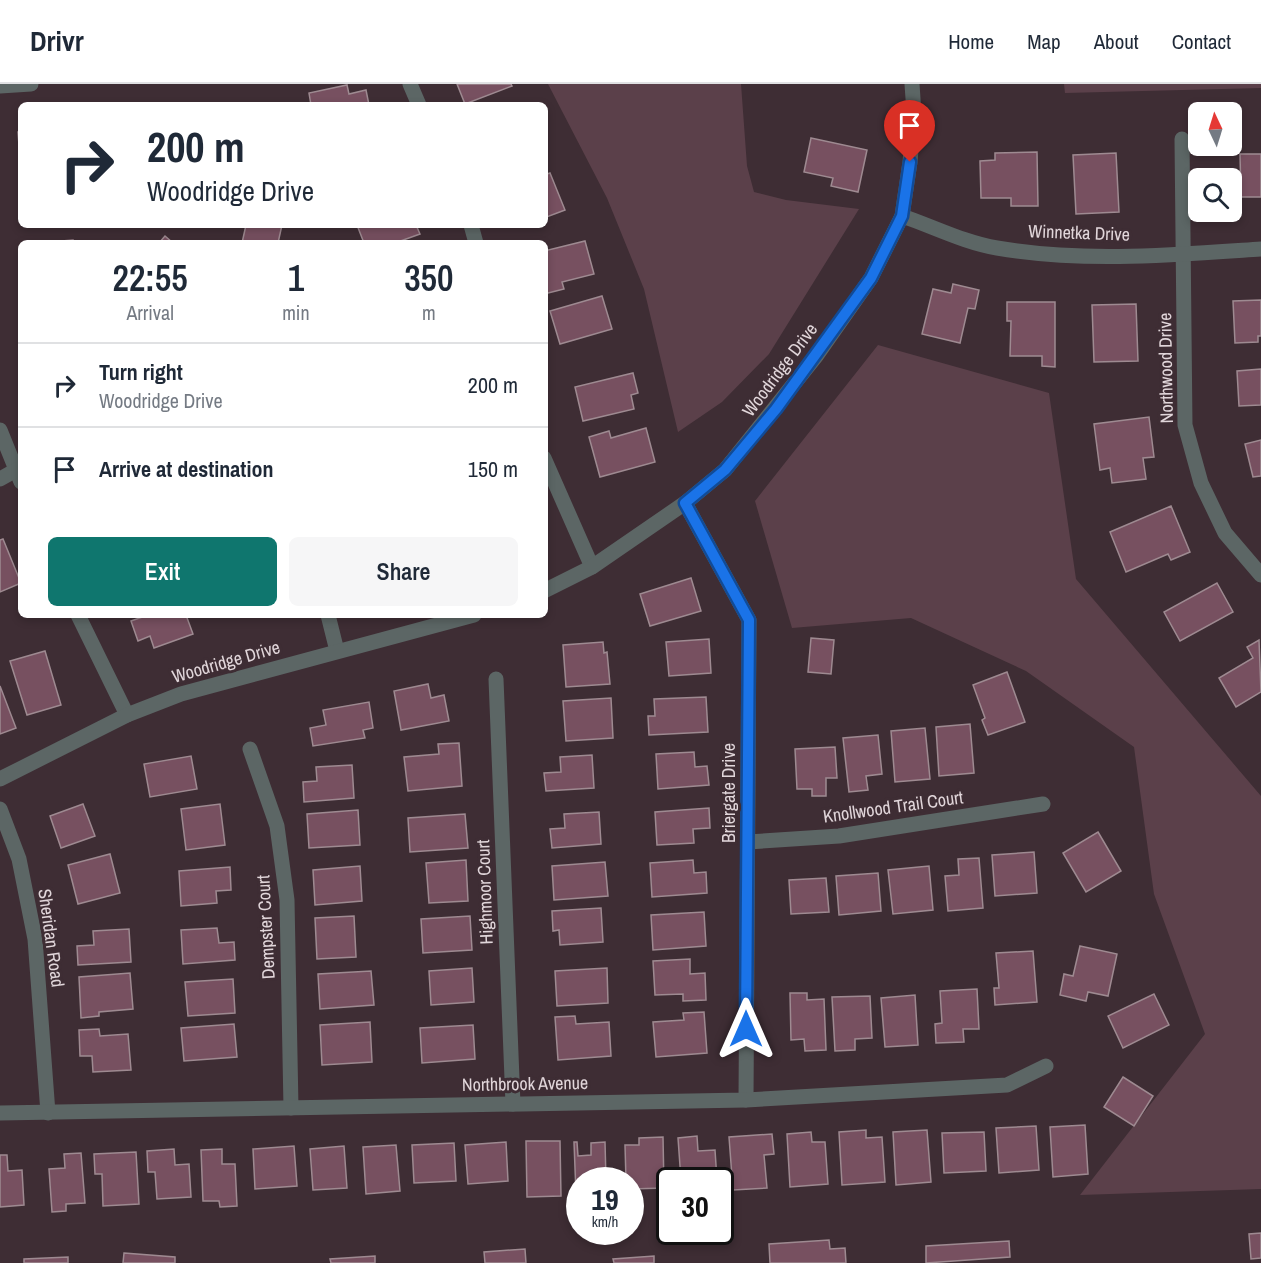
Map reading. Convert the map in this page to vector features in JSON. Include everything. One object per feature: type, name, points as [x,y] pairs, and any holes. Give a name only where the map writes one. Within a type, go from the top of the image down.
[{"type":"street","points":[[0,86],[31,84]]},
{"type":"street","points":[[410,84],[418,102]]},
{"type":"street","name":"Woodridge Drive","points":[[548,589],[592,567],[685,503],[725,470],[789,393],[871,278],[902,216],[914,113],[912,84]]},
{"type":"street","name":"Northwood Drive","points":[[1182,140],[1185,425],[1201,483],[1225,533],[1261,575]]},
{"type":"street","name":"Winnetka Drive","points":[[902,216],[995,248],[1061,255],[1183,255],[1261,249]]},
{"type":"street","points":[[0,430],[18,474]]},
{"type":"street","points":[[548,467],[592,567]]},
{"type":"street","points":[[0,479],[18,476]]},
{"type":"street","name":"Briergate Drive","points":[[685,503],[749,620],[746,1100]]},
{"type":"street","points":[[80,618],[128,715]]},
{"type":"street","points":[[329,618],[337,651]]},
{"type":"street","name":"Woodridge Drive","points":[[0,779],[128,715],[181,694],[463,618]]},
{"type":"street","name":"Highmoor Court","points":[[496,679],[513,1104]]},
{"type":"street","name":"Dempster Court","points":[[250,749],[277,826],[287,900],[291,1108]]},
{"type":"street","name":"Knollwood Trail Court","points":[[748,842],[839,836],[1043,804]]},
{"type":"street","name":"Sheridan Road","points":[[0,809],[19,860],[35,939],[48,1113]]},
{"type":"street","name":"Northbrook Avenue","points":[[0,1113],[746,1100],[1006,1085],[1046,1066]]},
{"type":"shaded area","points":[[548,84],[741,84],[747,166],[754,192],[786,200],[859,209],[769,354],[722,402],[678,432],[644,289],[607,198]]},
{"type":"shaded area","points":[[1064,84],[1261,84],[1261,88],[1065,93]]},
{"type":"shaded area","points":[[878,345],[1049,393],[1076,579],[1261,796],[1261,1189],[1080,1195],[1205,1034],[1154,894],[1134,747],[1026,671],[911,618],[792,628],[755,501]]},
{"type":"building","points":[[457,84],[511,84],[512,86],[470,102],[464,102]]},
{"type":"building","points":[[347,85],[349,94],[366,90],[368,102],[310,102],[309,93]]},
{"type":"building","points":[[811,138],[867,150],[858,192],[831,186],[833,178],[804,172]]},
{"type":"building","points":[[1037,152],[1038,206],[1011,206],[1011,198],[981,198],[980,161],[995,160],[995,153]]},
{"type":"building","points":[[1116,153],[1119,212],[1076,214],[1073,155]]},
{"type":"building","points":[[1242,154],[1261,154],[1261,197],[1242,197]]},
{"type":"building","points":[[550,173],[565,210],[548,216],[548,174]]},
{"type":"building","points":[[245,228],[281,228],[279,240],[243,240]]},
{"type":"building","points":[[358,228],[417,228],[420,234],[403,240],[363,240]]},
{"type":"building","points":[[585,241],[594,274],[562,282],[564,289],[548,293],[548,250]]},
{"type":"building","points":[[953,284],[979,290],[975,309],[968,308],[960,343],[922,334],[933,289],[951,293]]},
{"type":"building","points":[[602,296],[612,329],[560,344],[550,311]]},
{"type":"building","points":[[1261,300],[1261,336],[1258,336],[1258,342],[1235,343],[1233,301]]},
{"type":"building","points":[[1007,302],[1055,302],[1055,367],[1042,366],[1042,356],[1010,356],[1011,321],[1007,321]]},
{"type":"building","points":[[1136,304],[1138,361],[1094,362],[1092,305]]},
{"type":"building","points":[[1261,369],[1261,405],[1239,406],[1237,371]]},
{"type":"building","points":[[633,373],[638,393],[631,395],[634,409],[583,421],[575,387]]},
{"type":"building","points":[[1149,417],[1154,457],[1143,458],[1146,479],[1112,483],[1110,468],[1100,470],[1094,424]]},
{"type":"building","points":[[646,428],[655,462],[600,477],[589,437],[609,431],[611,438]]},
{"type":"building","points":[[1261,440],[1261,476],[1253,477],[1245,444]]},
{"type":"building","points":[[1171,506],[1190,552],[1171,560],[1168,554],[1126,572],[1110,532]]},
{"type":"building","points":[[3,539],[18,576],[18,584],[0,592],[0,540]]},
{"type":"building","points":[[691,578],[701,611],[650,626],[640,594]]},
{"type":"building","points":[[1217,583],[1233,612],[1180,641],[1164,612]]},
{"type":"building","points":[[140,618],[187,618],[193,634],[154,648],[150,636],[138,641],[131,621]]},
{"type":"building","points":[[811,638],[834,640],[831,674],[808,672]]},
{"type":"building","points":[[709,639],[711,673],[669,676],[666,642]]},
{"type":"building","points":[[1259,640],[1261,692],[1236,707],[1219,678],[1253,658],[1247,647]]},
{"type":"building","points":[[603,642],[604,653],[607,652],[610,684],[566,687],[563,645]]},
{"type":"building","points":[[45,651],[61,705],[27,715],[10,661]]},
{"type":"building","points":[[1007,672],[1025,722],[988,735],[982,720],[985,718],[973,685]]},
{"type":"building","points":[[428,684],[431,698],[444,695],[449,721],[401,730],[394,691]]},
{"type":"building","points":[[0,686],[16,728],[0,734]]},
{"type":"building","points":[[706,697],[708,732],[649,735],[648,716],[655,716],[654,699]]},
{"type":"building","points":[[611,698],[613,738],[566,741],[563,701]]},
{"type":"building","points":[[369,702],[373,728],[363,730],[365,738],[313,746],[310,728],[326,725],[323,710]]},
{"type":"building","points":[[970,724],[974,773],[939,776],[936,727]]},
{"type":"building","points":[[925,728],[930,779],[895,782],[891,731]]},
{"type":"building","points":[[878,735],[882,774],[866,776],[868,790],[849,792],[843,738]]},
{"type":"building","points":[[459,743],[462,786],[408,791],[404,757],[439,754],[438,744]]},
{"type":"building","points":[[835,747],[837,778],[826,778],[826,796],[812,796],[812,789],[797,789],[795,749]]},
{"type":"building","points":[[694,752],[695,767],[707,766],[709,785],[658,789],[656,754]]},
{"type":"building","points":[[592,755],[594,788],[546,791],[544,773],[561,772],[560,757]]},
{"type":"building","points":[[191,756],[197,789],[150,797],[144,764]]},
{"type":"building","points":[[352,765],[354,798],[304,802],[303,782],[317,781],[316,767]]},
{"type":"building","points":[[83,804],[95,836],[61,848],[50,816]]},
{"type":"building","points":[[220,804],[225,845],[186,850],[181,809]]},
{"type":"building","points":[[709,808],[710,828],[693,829],[694,843],[657,845],[655,812]]},
{"type":"building","points":[[358,810],[360,845],[309,848],[307,814]]},
{"type":"building","points":[[599,812],[601,844],[552,848],[550,829],[565,828],[564,814]]},
{"type":"building","points":[[465,814],[468,848],[410,852],[408,818]]},
{"type":"building","points":[[1098,832],[1121,871],[1086,892],[1063,853]]},
{"type":"building","points":[[1034,852],[1037,893],[995,896],[992,855]]},
{"type":"building","points":[[110,854],[120,893],[78,904],[68,865]]},
{"type":"building","points":[[979,858],[983,908],[948,911],[945,876],[959,875],[958,859]]},
{"type":"building","points":[[466,860],[468,901],[429,903],[426,863]]},
{"type":"building","points":[[693,860],[694,873],[706,872],[707,893],[652,897],[650,863]]},
{"type":"building","points":[[605,862],[608,896],[554,900],[552,866]]},
{"type":"building","points":[[360,866],[362,901],[315,905],[313,870]]},
{"type":"building","points":[[929,866],[933,910],[893,914],[888,870]]},
{"type":"building","points":[[230,867],[231,890],[216,891],[217,903],[181,906],[179,871]]},
{"type":"building","points":[[878,873],[881,911],[839,915],[836,876]]},
{"type":"building","points":[[826,878],[829,912],[791,914],[789,880]]},
{"type":"building","points":[[601,908],[603,942],[560,945],[559,930],[553,931],[552,911]]},
{"type":"building","points":[[704,912],[706,946],[653,950],[651,915]]},
{"type":"building","points":[[354,916],[356,957],[317,959],[315,918]]},
{"type":"building","points":[[470,916],[472,950],[423,953],[421,919]]},
{"type":"building","points":[[217,928],[219,943],[234,942],[235,960],[183,964],[181,930]]},
{"type":"building","points":[[129,929],[131,962],[78,965],[77,946],[94,945],[93,931]]},
{"type":"building","points":[[1080,946],[1117,954],[1108,996],[1088,992],[1086,1001],[1060,995],[1064,974],[1073,976]]},
{"type":"building","points":[[1033,951],[1037,1002],[995,1005],[994,988],[999,988],[996,953]]},
{"type":"building","points":[[690,959],[690,974],[705,973],[706,1000],[683,1001],[683,994],[655,995],[653,961]]},
{"type":"building","points":[[472,968],[474,1002],[431,1005],[429,971]]},
{"type":"building","points":[[607,968],[608,1003],[557,1006],[555,971]]},
{"type":"building","points":[[371,971],[374,1005],[320,1009],[318,974]]},
{"type":"building","points":[[130,973],[133,1009],[99,1012],[99,1016],[81,1018],[79,977]]},
{"type":"building","points":[[233,979],[235,1013],[188,1016],[185,982]]},
{"type":"building","points":[[977,989],[979,1029],[963,1029],[964,1042],[936,1043],[935,1024],[942,1023],[940,991]]},
{"type":"building","points":[[790,993],[807,993],[807,1000],[824,999],[826,1050],[805,1051],[804,1039],[791,1040]]},
{"type":"building","points":[[1154,994],[1169,1025],[1123,1048],[1108,1016]]},
{"type":"building","points":[[915,995],[918,1045],[885,1047],[881,998]]},
{"type":"building","points":[[870,996],[872,1038],[855,1039],[855,1050],[835,1051],[832,997]]},
{"type":"building","points":[[704,1012],[707,1053],[656,1057],[653,1022],[684,1020],[683,1013]]},
{"type":"building","points":[[575,1016],[576,1024],[609,1022],[611,1056],[558,1060],[555,1017]]},
{"type":"building","points":[[370,1022],[372,1062],[322,1065],[320,1025]]},
{"type":"building","points":[[234,1024],[237,1057],[184,1061],[181,1028]]},
{"type":"building","points":[[473,1025],[475,1059],[422,1063],[420,1028]]},
{"type":"building","points":[[99,1029],[100,1036],[128,1034],[131,1070],[93,1072],[92,1056],[80,1056],[79,1030]]},
{"type":"building","points":[[1123,1077],[1153,1096],[1134,1126],[1104,1107]]},
{"type":"building","points":[[1085,1125],[1088,1174],[1053,1177],[1050,1127]]},
{"type":"building","points":[[1036,1126],[1039,1170],[999,1173],[996,1128]]},
{"type":"building","points":[[866,1130],[866,1138],[882,1137],[885,1182],[842,1185],[839,1132]]},
{"type":"building","points":[[927,1130],[931,1182],[896,1185],[893,1132]]},
{"type":"building","points":[[811,1132],[812,1142],[825,1142],[828,1184],[790,1187],[787,1134]]},
{"type":"building","points":[[984,1132],[986,1171],[944,1173],[942,1133]]},
{"type":"building","points":[[772,1134],[774,1154],[764,1155],[767,1188],[734,1190],[734,1167],[731,1167],[729,1137]]},
{"type":"building","points":[[697,1136],[698,1151],[715,1150],[716,1167],[680,1167],[678,1138]]},
{"type":"building","points":[[663,1137],[664,1167],[656,1167],[656,1188],[644,1189],[644,1167],[626,1167],[625,1145],[639,1145],[639,1138]]},
{"type":"building","points":[[526,1141],[560,1141],[561,1196],[527,1197]]},
{"type":"building","points":[[506,1142],[508,1181],[468,1184],[465,1145]]},
{"type":"building","points":[[574,1142],[577,1142],[578,1156],[591,1155],[591,1143],[605,1142],[606,1167],[575,1167]]},
{"type":"building","points":[[454,1143],[456,1181],[414,1183],[412,1145]]},
{"type":"building","points":[[396,1145],[400,1191],[366,1194],[363,1147]]},
{"type":"building","points":[[294,1146],[297,1186],[255,1189],[253,1149]]},
{"type":"building","points":[[344,1146],[347,1188],[313,1190],[310,1149]]},
{"type":"building","points":[[174,1149],[175,1165],[189,1164],[191,1197],[157,1199],[155,1172],[148,1172],[147,1151]]},
{"type":"building","points":[[222,1149],[222,1164],[235,1164],[237,1206],[220,1207],[219,1201],[203,1201],[201,1150]]},
{"type":"building","points":[[136,1152],[139,1204],[103,1206],[102,1174],[95,1174],[94,1154]]},
{"type":"building","points":[[81,1153],[85,1203],[66,1204],[66,1211],[52,1212],[49,1169],[65,1168],[64,1154]]},
{"type":"building","points":[[0,1155],[7,1155],[8,1171],[22,1170],[24,1205],[0,1207]]},
{"type":"building","points":[[1261,1233],[1261,1258],[1251,1259],[1249,1234]]},
{"type":"building","points":[[829,1240],[830,1249],[845,1248],[846,1263],[770,1263],[769,1244]]},
{"type":"building","points":[[1009,1241],[1010,1257],[926,1263],[926,1246]]},
{"type":"building","points":[[525,1249],[526,1263],[485,1263],[484,1252]]},
{"type":"building","points":[[124,1253],[175,1257],[175,1263],[123,1263]]},
{"type":"building","points":[[375,1256],[375,1263],[331,1263],[330,1259]]},
{"type":"building","points":[[654,1256],[654,1263],[614,1263],[613,1259]]},
{"type":"building","points":[[68,1257],[68,1263],[24,1263],[24,1259]]},
{"type":"route","points":[[746,1029],[749,620],[685,503],[725,470],[776,409],[871,278],[902,216],[910,162]]}]
